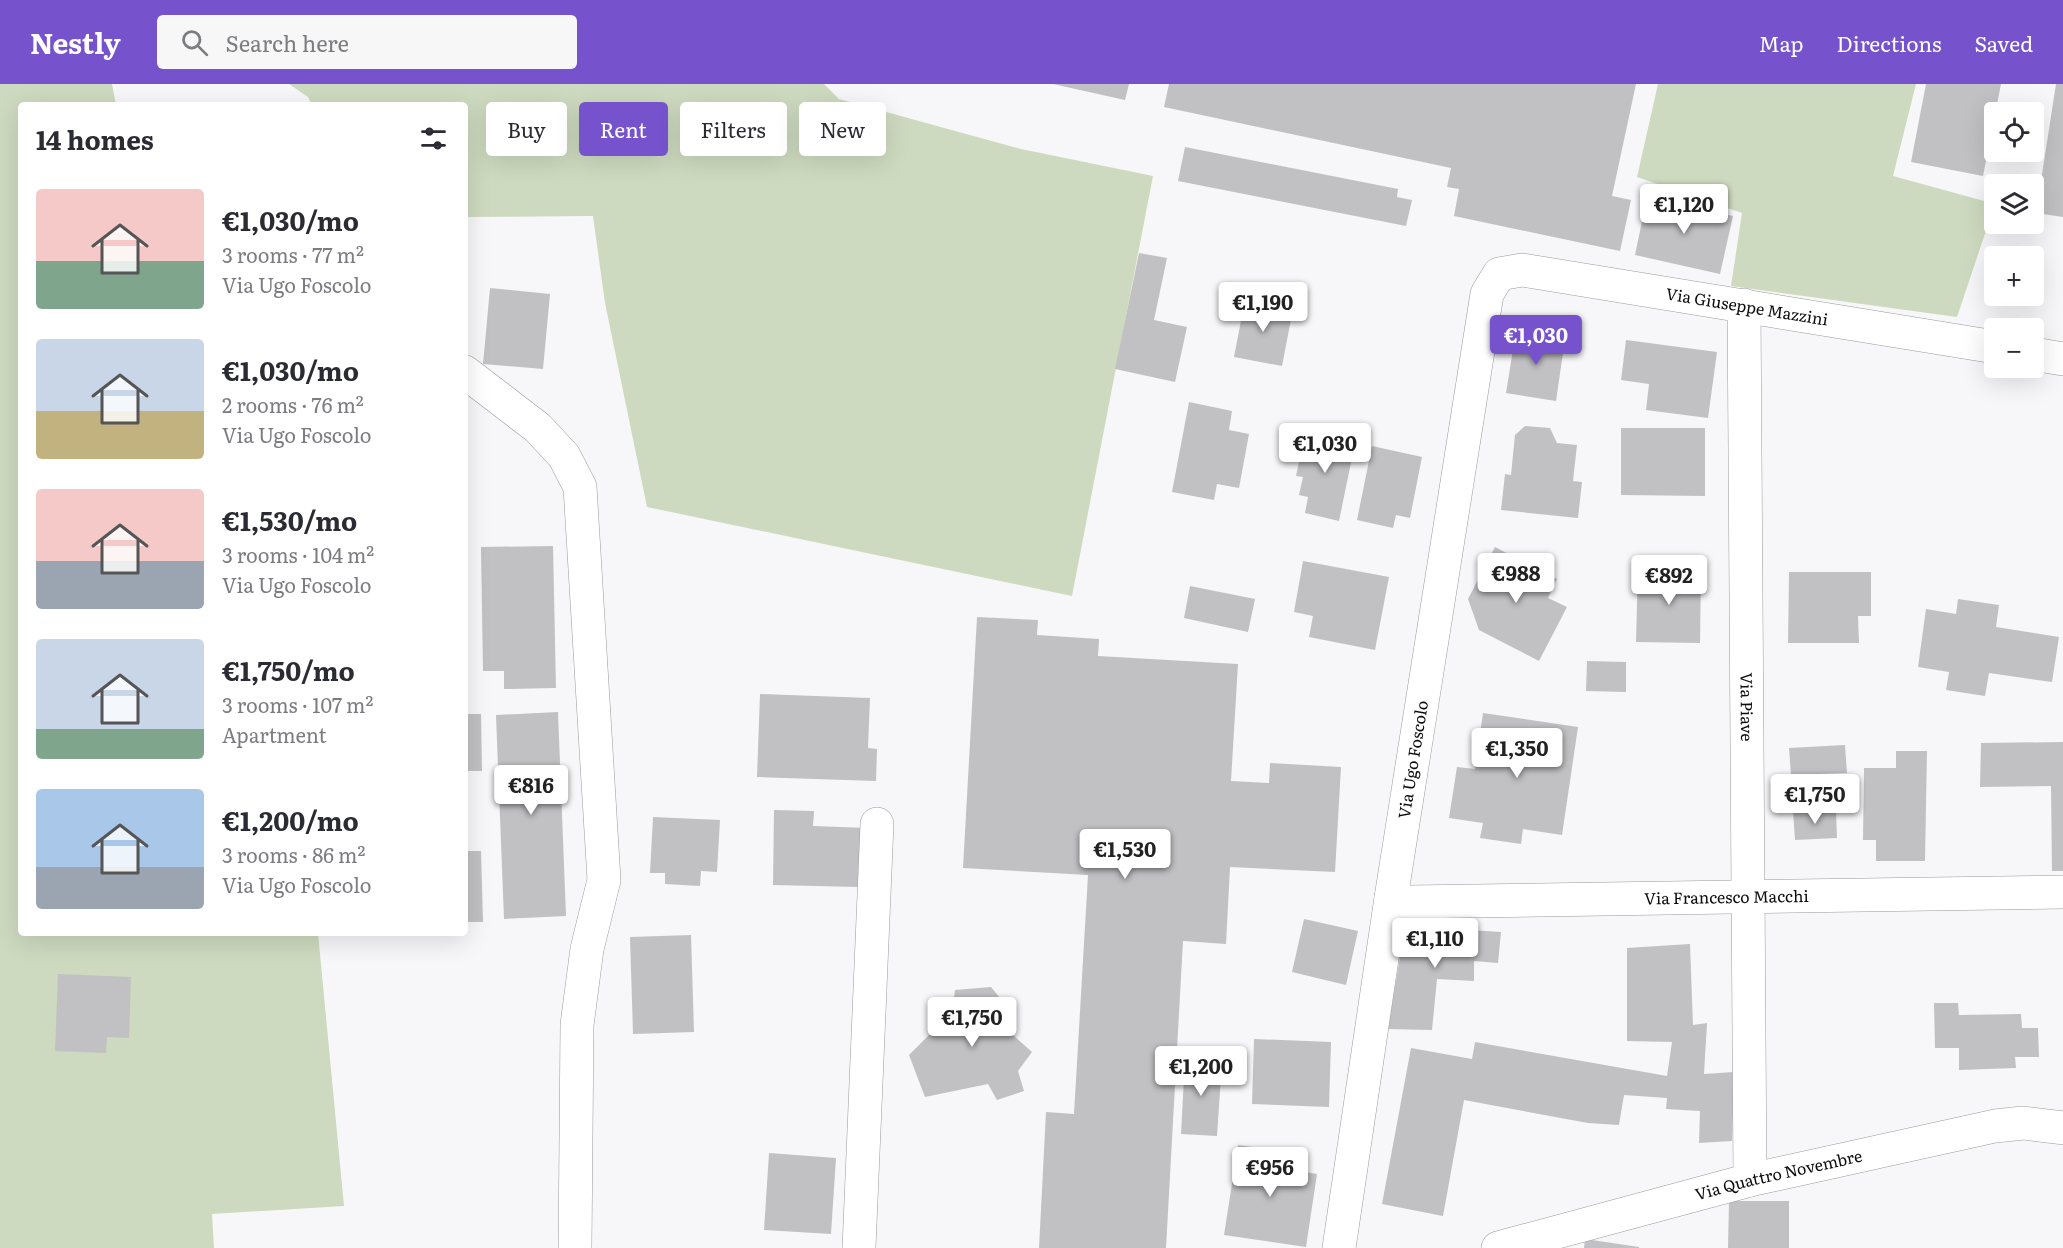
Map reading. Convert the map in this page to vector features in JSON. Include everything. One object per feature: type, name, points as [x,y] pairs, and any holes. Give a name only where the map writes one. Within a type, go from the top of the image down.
[{"type":"street","name":"Via Giuseppe Mazzini","points":[[1499,274],[1522,270],[1984,345]]},
{"type":"street","name":"Via Ugo Foscolo","points":[[1339,1248],[1391,898],[1487,294],[1499,274]]},
{"type":"street","name":"Via Piave","points":[[1744,305],[1750,1180]]},
{"type":"street","points":[[2044,356],[2063,359]]},
{"type":"street","points":[[468,374],[538,428],[564,456],[580,487],[604,880],[587,949],[577,1025],[575,1248]]},
{"type":"street","points":[[859,1248],[877,824]]},
{"type":"street","name":"Via Francesco Macchi","points":[[1391,898],[1409,902],[2063,891]]},
{"type":"street","name":"Via Quattro Novembre","points":[[1498,1248],[1750,1180],[1995,1126],[2023,1123],[2063,1128]]},
{"type":"green space","points":[[0,84],[112,84],[115,102],[18,102],[18,936],[318,936],[344,1206],[212,1214],[214,1248],[0,1248]]},
{"type":"green space","points":[[289,84],[824,84],[839,99],[850,102],[799,102],[799,156],[886,156],[886,112],[1021,149],[1153,176],[1072,596],[647,507],[605,303],[593,216],[468,217],[468,102],[310,102],[308,97]]},
{"type":"green space","points":[[1658,84],[1916,84],[1893,176],[1984,201],[1985,234],[1957,317],[1731,286],[1742,213],[1637,177]]},
{"type":"building","points":[[1053,84],[1129,84],[1125,100]]},
{"type":"building","points":[[1169,84],[1636,84],[1612,196],[1631,200],[1620,251],[1454,216],[1459,189],[1447,187],[1451,168],[1164,107]]},
{"type":"building","points":[[1926,84],[2001,84],[1997,102],[1984,102],[1986,162],[1983,176],[1911,162]]},
{"type":"building","points":[[2056,84],[2063,84],[2063,217],[2044,214],[2044,174],[2042,174]]},
{"type":"building","points":[[1185,147],[1398,189],[1397,197],[1412,200],[1406,226],[1178,181]]},
{"type":"building","points":[[1647,197],[1733,216],[1720,274],[1635,255]]},
{"type":"building","points":[[1139,253],[1167,258],[1154,320],[1187,327],[1175,382],[1115,369]]},
{"type":"building","points":[[490,288],[550,294],[543,369],[483,364]]},
{"type":"building","points":[[1245,300],[1293,309],[1282,366],[1234,357]]},
{"type":"building","points":[[1516,331],[1565,339],[1556,401],[1506,393]]},
{"type":"building","points":[[1626,340],[1717,352],[1708,418],[1646,410],[1649,384],[1621,380]]},
{"type":"building","points":[[1189,402],[1232,411],[1229,430],[1249,434],[1239,488],[1217,484],[1214,500],[1172,492]]},
{"type":"building","points":[[1525,426],[1550,428],[1557,443],[1577,445],[1573,481],[1582,482],[1578,518],[1501,510],[1505,474],[1511,475],[1515,435]]},
{"type":"building","points":[[1621,428],[1705,428],[1705,496],[1621,495]]},
{"type":"building","points":[[1305,433],[1355,443],[1339,521],[1305,513],[1308,497],[1299,495],[1303,477],[1296,476]]},
{"type":"building","points":[[1372,446],[1422,457],[1410,518],[1396,515],[1393,528],[1357,520]]},
{"type":"building","points":[[553,546],[556,688],[504,689],[504,671],[483,671],[481,547]]},
{"type":"building","points":[[1495,547],[1557,579],[1548,598],[1567,607],[1539,661],[1479,630],[1468,599]]},
{"type":"building","points":[[1303,561],[1389,577],[1375,650],[1309,637],[1313,616],[1294,612]]},
{"type":"building","points":[[1638,568],[1701,569],[1700,643],[1636,642]]},
{"type":"building","points":[[1789,572],[1871,572],[1871,616],[1858,616],[1859,643],[1788,643]]},
{"type":"building","points":[[1190,586],[1255,599],[1248,632],[1184,618]]},
{"type":"building","points":[[1958,599],[1999,605],[1996,627],[2059,637],[2052,682],[1989,673],[1985,696],[1946,690],[1949,672],[1918,667],[1926,609],[1956,614]]},
{"type":"building","points":[[977,617],[1038,620],[1037,635],[1099,639],[1098,656],[1238,664],[1231,781],[1269,783],[1270,763],[1341,767],[1335,872],[1230,867],[1226,944],[1183,941],[1166,1248],[1039,1248],[1046,1112],[1074,1114],[1088,875],[963,868]]},
{"type":"building","points":[[1587,661],[1626,662],[1626,692],[1586,691]]},
{"type":"building","points":[[760,694],[870,698],[868,748],[877,749],[876,781],[757,777]]},
{"type":"building","points":[[558,712],[566,916],[504,919],[496,715]]},
{"type":"building","points":[[1483,713],[1578,727],[1562,835],[1523,829],[1521,844],[1480,838],[1483,823],[1449,818],[1457,767],[1475,769]]},
{"type":"building","points":[[468,714],[481,714],[482,771],[468,771]]},
{"type":"building","points":[[2063,742],[2063,871],[2052,871],[2051,786],[1980,787],[1981,743]]},
{"type":"building","points":[[1845,745],[1847,773],[1791,775],[1789,748]]},
{"type":"building","points":[[1896,751],[1927,751],[1925,861],[1876,861],[1876,840],[1863,840],[1864,768],[1896,768]]},
{"type":"building","points":[[774,810],[814,811],[813,826],[868,828],[868,855],[859,855],[858,887],[773,885]]},
{"type":"building","points":[[1836,810],[1837,838],[1795,840],[1793,812]]},
{"type":"building","points":[[653,817],[720,820],[717,872],[701,871],[700,886],[665,884],[665,873],[650,873]]},
{"type":"building","points":[[468,851],[481,851],[483,922],[468,922]]},
{"type":"building","points":[[1304,919],[1358,931],[1346,985],[1292,972]]},
{"type":"building","points":[[1405,926],[1501,932],[1498,963],[1474,961],[1474,981],[1437,979],[1432,1030],[1388,1029]]},
{"type":"building","points":[[691,935],[694,1032],[633,1034],[630,937]]},
{"type":"building","points":[[1690,944],[1693,1025],[1707,1023],[1704,1074],[1734,1072],[1732,1141],[1699,1143],[1700,1111],[1666,1109],[1667,1098],[1624,1095],[1619,1125],[1588,1123],[1464,1100],[1443,1216],[1382,1204],[1411,1048],[1472,1059],[1475,1042],[1667,1076],[1672,1042],[1627,1041],[1627,948]]},
{"type":"building","points":[[58,974],[131,977],[129,1038],[107,1037],[106,1053],[55,1051]]},
{"type":"building","points":[[991,987],[1014,1015],[1013,1035],[1032,1052],[1018,1071],[1024,1091],[997,1100],[988,1084],[925,1097],[909,1055],[952,1012],[955,990]]},
{"type":"building","points":[[1934,1003],[1958,1003],[1959,1015],[2021,1014],[2022,1028],[2038,1028],[2039,1057],[2015,1057],[2016,1068],[1959,1070],[1959,1048],[1935,1048]]},
{"type":"building","points":[[1254,1039],[1331,1042],[1329,1107],[1252,1104]]},
{"type":"building","points":[[1185,1059],[1222,1061],[1217,1136],[1181,1134]]},
{"type":"building","points":[[1238,1145],[1295,1153],[1293,1170],[1317,1174],[1306,1247],[1224,1235]]},
{"type":"building","points":[[769,1153],[836,1158],[831,1234],[764,1230]]},
{"type":"building","points":[[1729,1201],[1789,1201],[1789,1248],[1728,1248]]},
{"type":"building","points":[[1585,1239],[1639,1247],[1639,1248],[1584,1248]]}]
